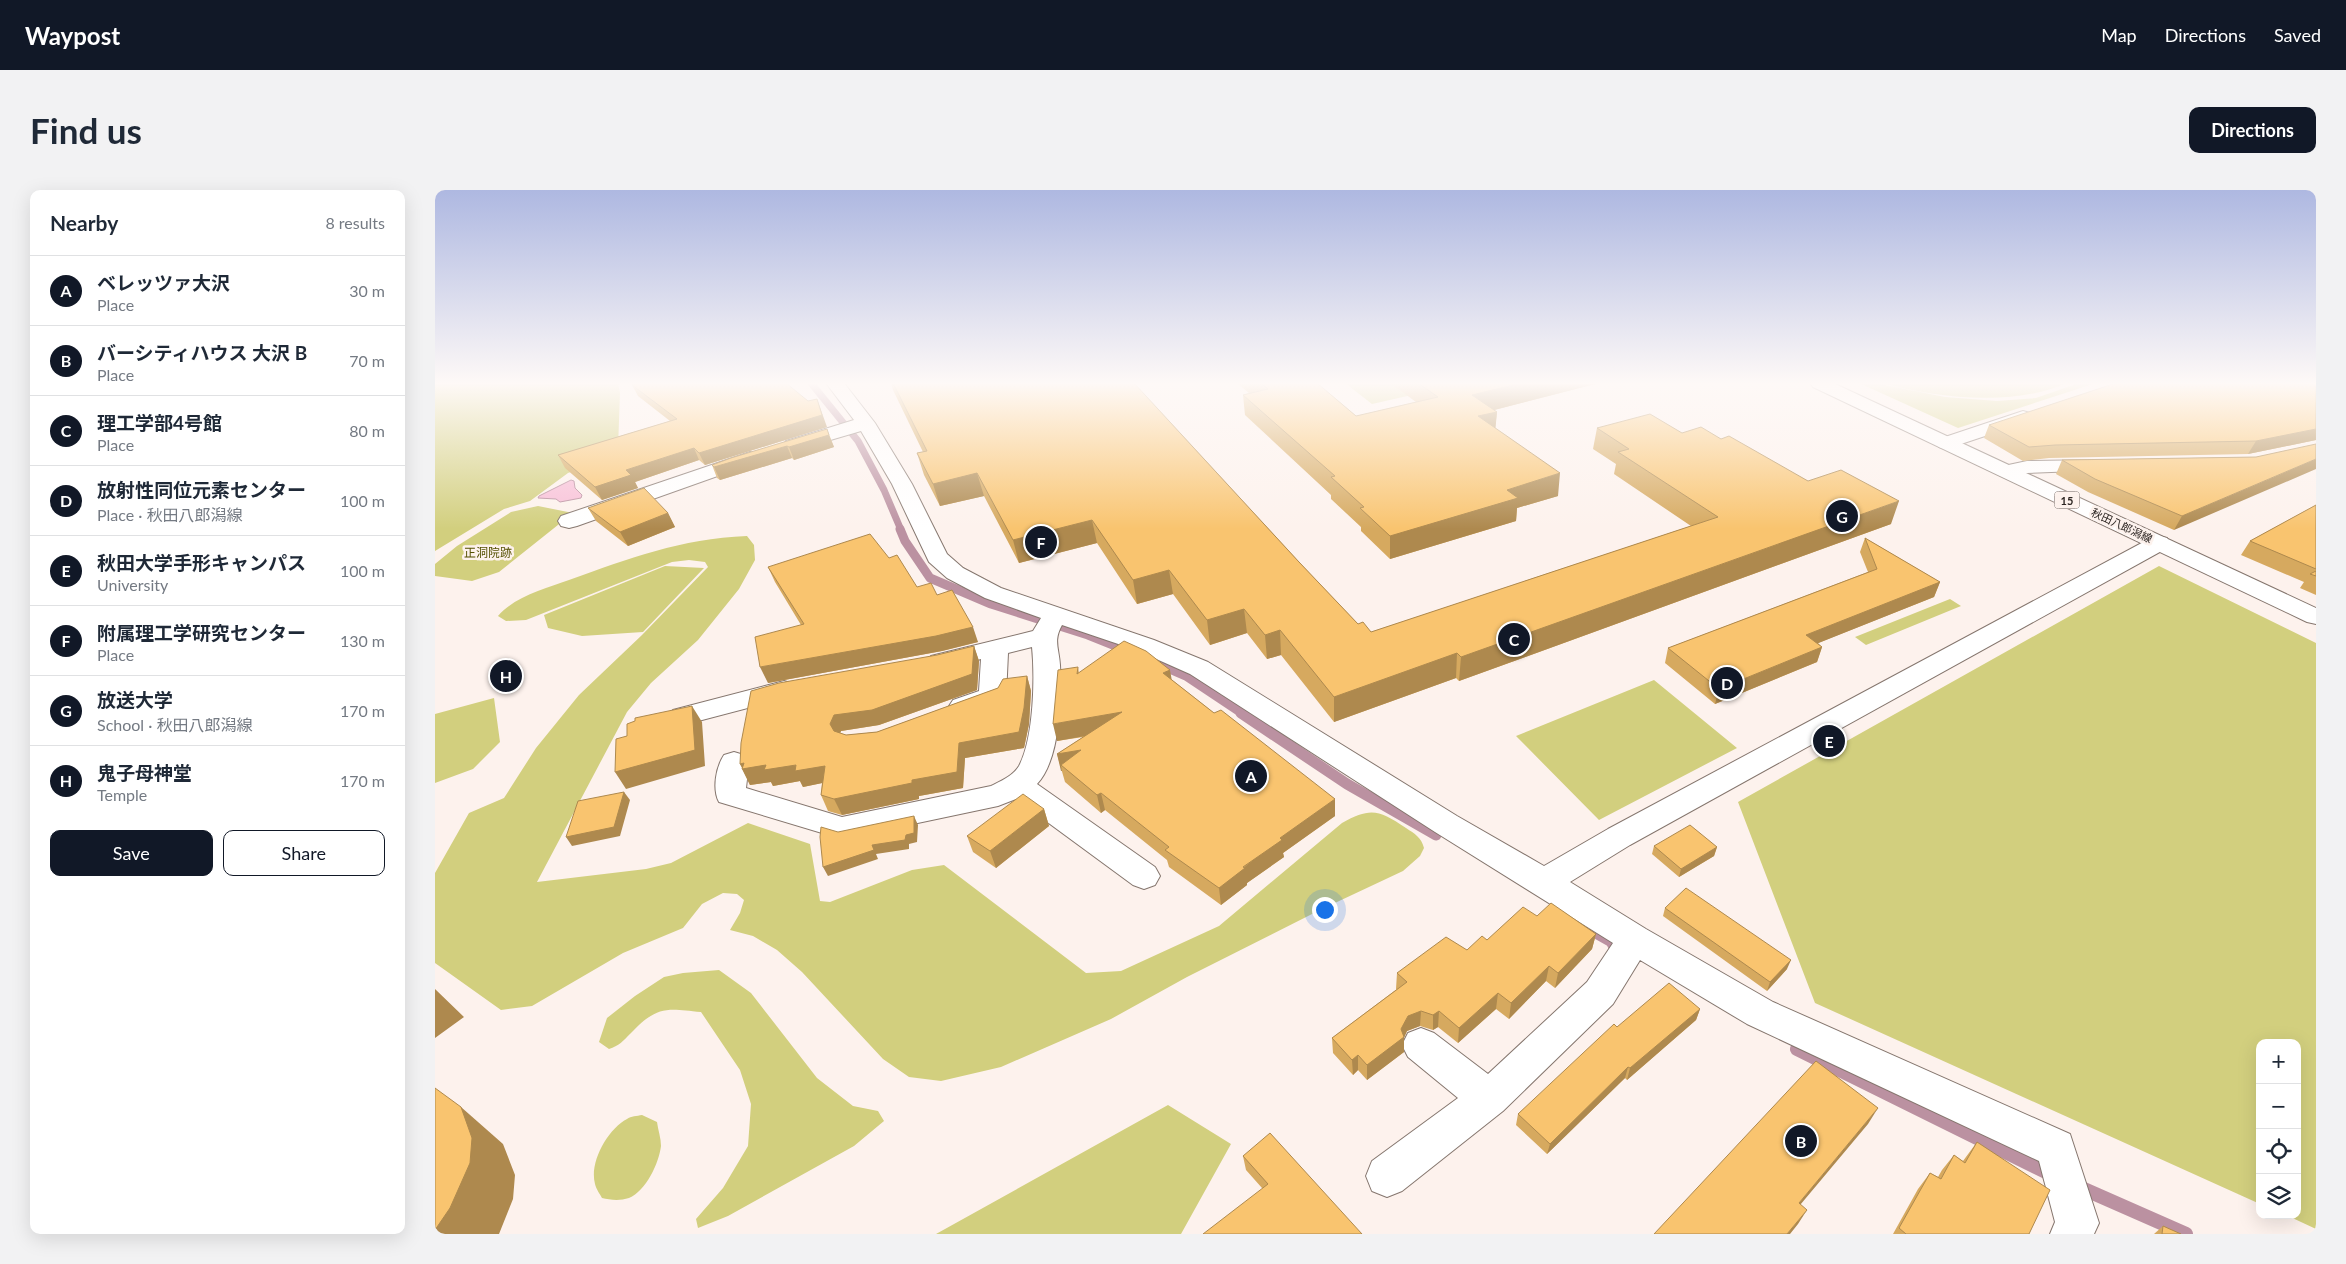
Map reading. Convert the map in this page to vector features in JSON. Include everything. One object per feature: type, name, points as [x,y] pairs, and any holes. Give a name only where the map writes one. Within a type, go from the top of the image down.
[{"type":"street","points":[[569,520],[769,452],[836,432]]},
{"type":"street","points":[[855,432],[902,484],[937,557],[955,574],[1049,625],[1145,645],[1199,668],[1634,940],[1761,1013],[2055,1148],[2065,1177],[2075,1228]]},
{"type":"street","name":"秋田八郎潟線","points":[[1923,432],[2316,617]]},
{"type":"street","points":[[1947,443],[1979,432]]},
{"type":"street","points":[[2006,471],[2034,467],[2117,466]]},
{"type":"street","points":[[1544,882],[1619,837],[2159,543]]},
{"type":"street","points":[[912,667],[995,649],[1049,625]]},
{"type":"street","points":[[733,762],[730,794],[842,828],[997,795],[1018,785],[1032,771],[1041,741],[1046,704],[1049,625]]},
{"type":"street","points":[[942,713],[992,696],[995,649]]},
{"type":"street","points":[[683,716],[805,686]]},
{"type":"street","points":[[1018,785],[1144,876]]},
{"type":"street","points":[[1387,1176],[1489,1098],[1600,993],[1634,940]]},
{"type":"street","points":[[1421,1045],[1489,1098]]},
{"type":"green space","points":[[435,432],[619,432],[618,448],[607,459],[568,473],[530,501],[504,509],[435,551]]},
{"type":"green space","name":"正洞院跡","points":[[538,506],[573,513],[499,572],[472,581],[435,576],[435,564],[457,546],[511,512]]},
{"type":"green space","points":[[747,536],[754,545],[755,560],[739,589],[698,640],[651,683],[627,712],[537,882],[646,869],[671,863],[748,823],[810,844],[820,901],[830,902],[912,870],[944,865],[1086,973],[1121,971],[1219,926],[1342,823],[1360,814],[1375,813],[1389,817],[1417,836],[1424,848],[1420,856],[1403,871],[1320,910],[1187,977],[1111,1019],[1001,1067],[941,1081],[909,1077],[883,1059],[802,972],[777,950],[753,936],[730,930],[740,913],[744,900],[737,894],[723,893],[702,904],[683,928],[623,953],[532,1006],[501,1010],[435,963],[435,873],[469,813],[504,798],[536,748],[579,695],[642,635],[708,567],[705,562],[689,560],[672,562],[526,620],[506,621],[498,616],[521,598],[634,557],[677,545]]},
{"type":"green space","points":[[665,566],[704,568],[643,632],[582,636],[548,628],[544,615]]},
{"type":"green space","points":[[2159,566],[2316,643],[2316,1229],[2295,1219],[2301,1219],[2301,1039],[2256,1039],[2256,1202],[1815,1003],[1738,802]]},
{"type":"green space","points":[[1950,599],[1961,606],[1866,645],[1855,637]]},
{"type":"green space","points":[[1654,680],[1737,748],[1599,820],[1516,736]]},
{"type":"green space","points":[[494,698],[500,742],[473,769],[435,783],[435,714]]},
{"type":"green space","points":[[719,970],[751,993],[817,1078],[853,1106],[878,1111],[884,1121],[854,1146],[728,1216],[698,1228],[696,1219],[723,1188],[748,1146],[751,1104],[740,1070],[701,1012],[670,1010],[655,1013],[616,1046],[609,1049],[599,1042],[607,1018],[635,996],[664,977],[683,973]]},
{"type":"green space","points":[[1168,1105],[1231,1144],[1181,1234],[936,1234]]},
{"type":"green space","points":[[642,1115],[657,1122],[661,1140],[660,1153],[651,1176],[641,1189],[629,1198],[615,1200],[602,1198],[596,1186],[594,1175],[597,1156],[613,1130],[630,1117]]},
{"type":"shaded area","points":[[571,480],[574,481],[575,488],[582,495],[581,498],[560,502],[556,499],[538,498],[539,496]]},
{"type":"building","points":[[635,432],[768,432],[699,453],[694,448],[626,470],[631,475],[595,487],[558,455]]},
{"type":"building","points":[[818,432],[828,432],[829,435],[714,467],[712,465]]},
{"type":"building","points":[[917,432],[1179,432],[1358,624],[1363,622],[1371,632],[1718,517],[1618,452],[1629,449],[1603,432],[1709,432],[1721,439],[1729,436],[1808,481],[1841,470],[1899,501],[1461,657],[1457,653],[1334,697],[1280,630],[1265,635],[1244,609],[1207,620],[1169,570],[1133,580],[1092,520],[1013,540],[977,473],[933,484],[917,453],[927,451]]},
{"type":"building","points":[[1285,432],[1501,432],[1560,473],[1507,490],[1518,498],[1390,536],[1360,508],[1364,507],[1331,477],[1335,476]]},
{"type":"building","points":[[2001,432],[2302,432],[2256,441],[2029,447]]},
{"type":"building","points":[[2316,444],[2316,459],[2182,516],[2095,479],[2062,460],[2256,457]]},
{"type":"building","points":[[644,488],[668,513],[620,532],[588,508]]},
{"type":"building","points":[[2316,505],[2316,569],[2250,541]]},
{"type":"building","points":[[870,534],[889,558],[897,555],[917,587],[931,583],[937,595],[952,590],[973,627],[936,636],[760,667],[755,637],[804,624],[768,567]]},
{"type":"building","points":[[1865,538],[1940,582],[1806,635],[1822,647],[1719,689],[1668,648],[1877,569]]},
{"type":"building","points":[[1124,641],[1146,651],[1170,670],[1163,673],[1214,713],[1221,710],[1335,799],[1280,838],[1282,840],[1243,867],[1245,868],[1219,888],[1165,850],[1169,847],[1101,793],[1097,795],[1061,765],[1081,750],[1057,754],[1122,712],[1053,724],[1058,670],[1078,667],[1077,674]]},
{"type":"building","points":[[974,646],[972,674],[872,710],[834,715],[830,724],[834,731],[846,735],[877,732],[998,688],[1003,679],[1027,676],[1024,708],[1019,732],[959,743],[957,772],[912,780],[912,783],[834,799],[821,795],[825,766],[795,771],[796,765],[764,770],[766,765],[742,769],[744,763],[740,764],[741,743],[751,691],[779,683],[937,655]]},
{"type":"building","points":[[692,706],[695,750],[615,772],[616,739],[627,736],[627,724],[635,721],[635,718]]},
{"type":"building","points":[[624,792],[614,827],[566,837],[578,801]]},
{"type":"building","points":[[1023,794],[1044,809],[990,851],[967,836]]},
{"type":"building","points":[[914,816],[914,833],[906,835],[905,840],[872,845],[874,850],[823,867],[821,827],[838,832]]},
{"type":"building","points":[[1690,825],[1717,847],[1681,869],[1654,846]]},
{"type":"building","points":[[1686,888],[1791,960],[1770,982],[1665,908]]},
{"type":"building","points":[[1551,903],[1596,934],[1558,973],[1549,966],[1511,1003],[1498,993],[1459,1028],[1439,1011],[1433,1015],[1421,1011],[1408,1016],[1401,1029],[1404,1037],[1367,1065],[1358,1055],[1352,1060],[1332,1038],[1407,982],[1397,973],[1446,937],[1467,950],[1482,936],[1487,940],[1523,907],[1537,916]]},
{"type":"building","points":[[1669,983],[1700,1009],[1630,1068],[1628,1067],[1550,1144],[1518,1114],[1614,1024],[1617,1027]]},
{"type":"building","points":[[1816,1061],[1878,1108],[1799,1203],[1807,1210],[1787,1234],[1654,1234]]},
{"type":"building","points":[[435,1088],[461,1107],[472,1138],[470,1163],[450,1208],[435,1230]]},
{"type":"building","points":[[1270,1133],[1362,1234],[1203,1234],[1268,1184],[1243,1156]]},
{"type":"building","points":[[1977,1142],[2050,1190],[2029,1234],[1906,1234],[1899,1228],[1930,1173],[1941,1179],[1954,1155],[1965,1163]]},
{"type":"building","points":[[2163,1226],[2181,1234],[2162,1234]]},
{"type":"waterway","points":[[850,432],[858,441],[884,490],[901,530]]},
{"type":"waterway","points":[[900,529],[905,541],[930,578],[991,604],[1088,635],[1128,651]]},
{"type":"waterway","points":[[1156,663],[1186,676],[1243,714]]},
{"type":"waterway","points":[[1241,713],[1347,784],[1436,835]]},
{"type":"waterway","points":[[1578,923],[1617,945]]},
{"type":"waterway","points":[[1614,944],[1618,946]]},
{"type":"waterway","points":[[1797,1049],[2052,1175]]},
{"type":"waterway","points":[[2077,1186],[2186,1234]]},
{"type":"place","name":"放送大学","points":[[1842,516]]},
{"type":"place","name":"附属理工学研究センター","points":[[1041,542]]},
{"type":"place","name":"理工学部4号館","points":[[1514,639]]},
{"type":"place","name":"鬼子母神堂","points":[[506,676]]},
{"type":"place","name":"放射性同位元素センター","points":[[1727,683]]},
{"type":"place","name":"秋田大学手形キャンパス","points":[[1829,741]]},
{"type":"place","name":"ベレッツァ大沢","points":[[1251,776]]},
{"type":"place","name":"バーシティハウス 大沢 B","points":[[1801,1141]]}]
